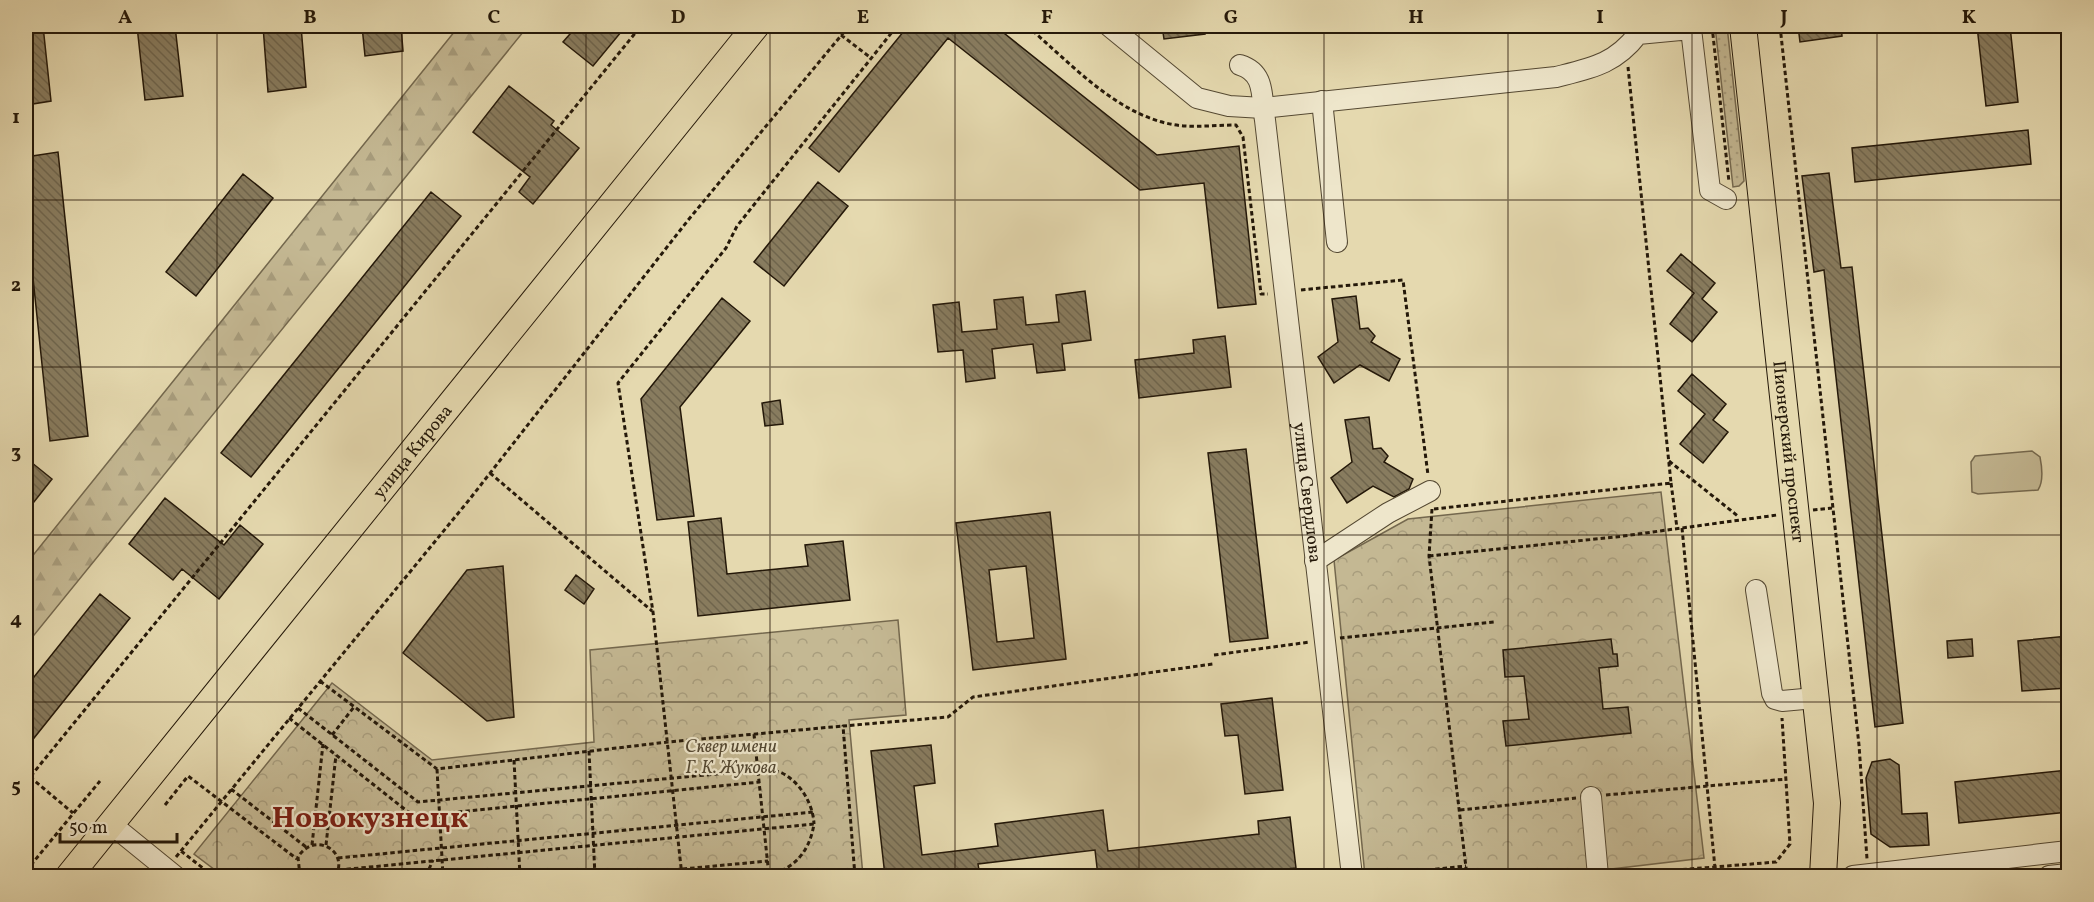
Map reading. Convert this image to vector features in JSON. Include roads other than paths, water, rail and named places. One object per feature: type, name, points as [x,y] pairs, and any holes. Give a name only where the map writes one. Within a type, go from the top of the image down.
[{"type":"main road","name":"улица Кирова","points":[[69,876],[756,26]]},
{"type":"main road","name":"Пионерский проспект","points":[[1743,26],[1827,803],[1823,876]]},
{"type":"street","points":[[1108,26],[1197,98],[1229,106],[1263,108],[1556,76],[1600,66],[1627,49],[1638,34],[1691,27],[1710,190],[1728,193]]},
{"type":"street","name":"улица Свердлова","points":[[1240,64],[1256,72],[1263,108],[1352,876]]},
{"type":"street","points":[[1322,101],[1337,242]]},
{"type":"street","points":[[1315,561],[1388,513],[1431,500]]},
{"type":"street","points":[[1756,590],[1772,693],[1775,699],[1781,701],[1815,698]]},
{"type":"street","points":[[1591,797],[1598,876]]},
{"type":"street","points":[[111,824],[171,873]]},
{"type":"street","points":[[1861,876],[2014,867],[2068,851]]},
{"type":"street","points":[[2049,876],[2068,874]]},
{"type":"district","name":"Новокузнецк","points":[[370,817]]},
{"type":"park label","name":"Сквер имени Г. К. Жукова","points":[[731,756]]}]
